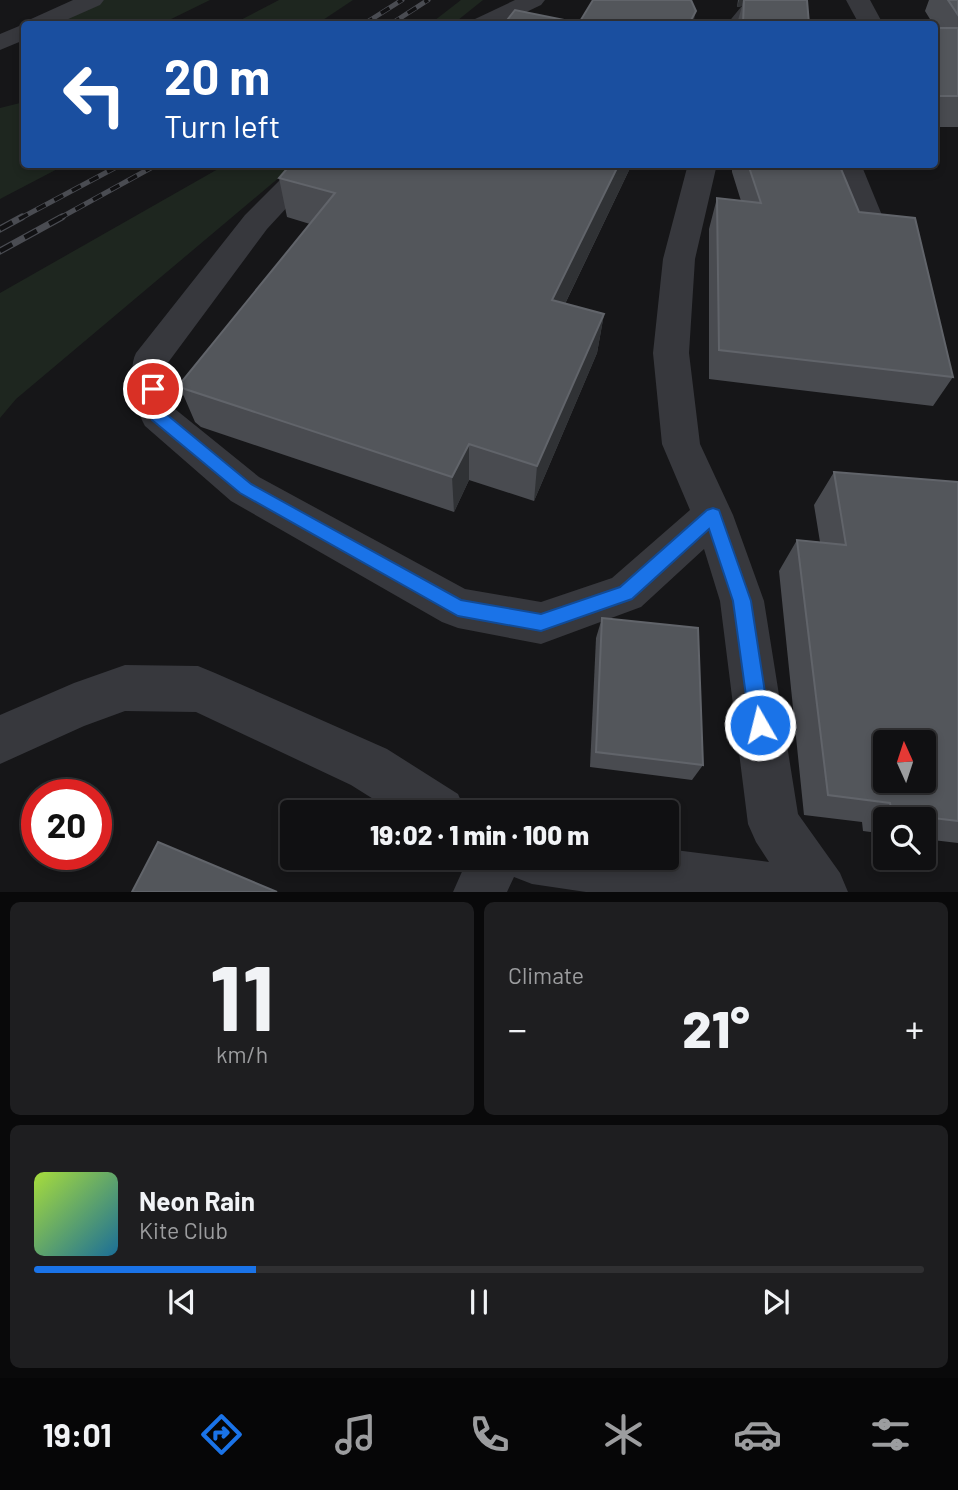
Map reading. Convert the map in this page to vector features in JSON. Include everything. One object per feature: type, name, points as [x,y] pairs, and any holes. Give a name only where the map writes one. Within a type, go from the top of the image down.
[{"type":"lane","points":[[46,21],[92,0]]},
{"type":"lane","points":[[489,21],[533,0]]},
{"type":"lane","points":[[742,21],[750,12],[791,0],[811,17]]},
{"type":"lane","points":[[858,0],[869,21]]},
{"type":"lane","points":[[0,43],[21,32]]},
{"type":"lane","points":[[309,168],[256,222],[149,362],[158,416],[245,489],[458,608],[541,622],[626,593],[713,515]]},
{"type":"lane","points":[[702,168],[679,259],[671,354],[681,444],[713,515],[742,601],[774,824],[821,891]]},
{"type":"lane","points":[[848,168],[871,225]]},
{"type":"lane","points":[[0,740],[74,706],[125,688],[198,689],[369,767],[421,800]]},
{"type":"lane","points":[[480,891],[490,870]]},
{"type":"lane","points":[[549,870],[793,891]]},
{"type":"shaded area","points":[[104,0],[210,0],[167,21],[61,21]]},
{"type":"shaded area","points":[[279,0],[353,0],[322,21],[239,21]]},
{"type":"shaded area","points":[[461,0],[483,0],[457,21],[434,21]]},
{"type":"shaded area","points":[[21,103],[21,168],[59,168],[0,199],[0,108]]},
{"type":"shaded area","points":[[220,168],[290,168],[16,399],[0,418],[0,293]]},
{"type":"building","points":[[593,0],[691,0],[696,11],[691,21],[580,21]]},
{"type":"building","points":[[744,0],[807,0],[809,21],[743,21]]},
{"type":"building","points":[[948,0],[958,0],[958,15]]},
{"type":"building","points":[[515,10],[569,21],[506,21]]},
{"type":"building","points":[[938,28],[958,28],[958,96],[938,96]]},
{"type":"building","points":[[288,168],[617,168],[552,300],[604,314],[537,466],[469,444],[452,477],[179,385],[335,193],[279,178]]},
{"type":"building","points":[[749,168],[841,168],[859,212],[915,218],[953,377],[719,350],[717,198],[761,203]]},
{"type":"building","points":[[834,472],[958,482],[958,821],[936,818],[936,807],[891,807],[890,803],[828,795],[797,540],[846,545]]},
{"type":"building","points":[[602,618],[698,628],[703,765],[596,752]]},
{"type":"building","points":[[158,842],[277,892],[132,892]]},
{"type":"railway","points":[[369,21],[402,0]]},
{"type":"railway","points":[[396,21],[428,0]]},
{"type":"railway","points":[[19,219],[115,168]]},
{"type":"railway","points":[[58,219],[151,168]]},
{"type":"railway","points":[[0,229],[22,217]]},
{"type":"railway","points":[[0,251],[62,217]]},
{"type":"route","points":[[153,389],[158,416],[245,489],[458,608],[541,622],[626,593],[713,515],[742,601],[760,725]]}]
